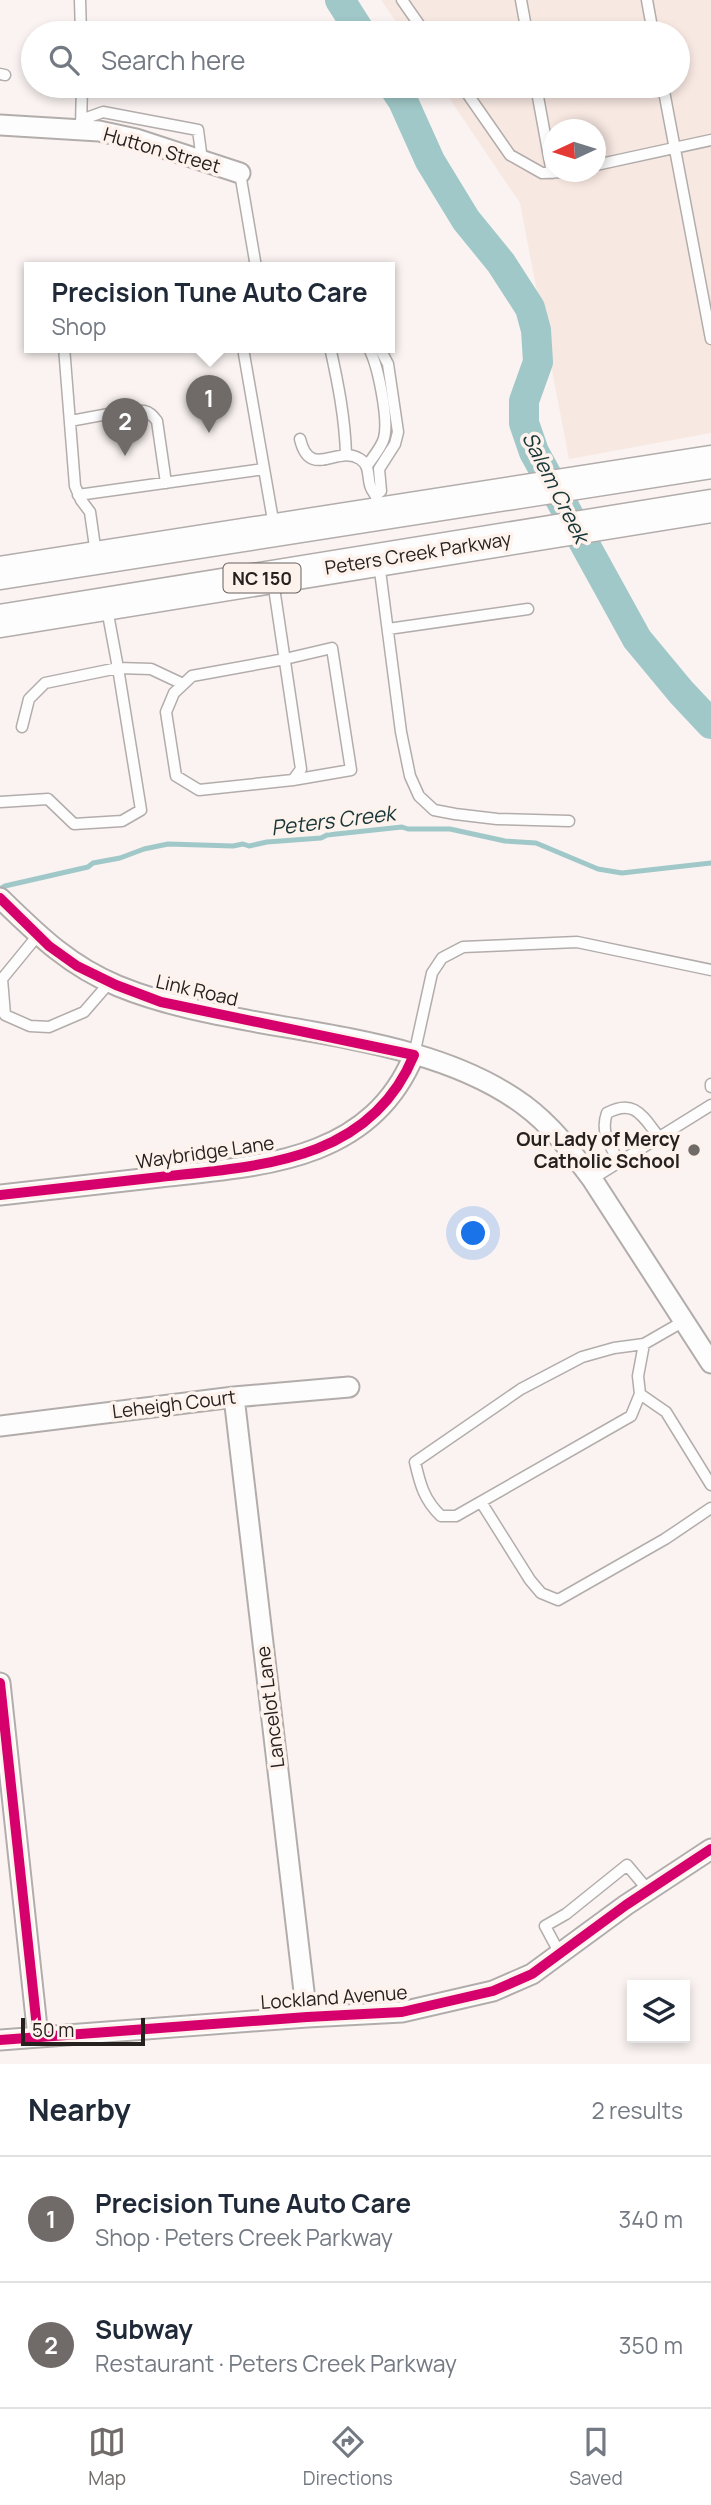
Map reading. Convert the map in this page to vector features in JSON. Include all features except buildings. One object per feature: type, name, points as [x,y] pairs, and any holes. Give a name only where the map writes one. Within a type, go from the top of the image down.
[{"type":"main road","name":"NC 150","points":[[0,573],[275,530],[378,504],[509,494],[711,463]]},
{"type":"main road","name":"Peters Creek Parkway","points":[[0,621],[711,506]]},
{"type":"main road","points":[[96,558],[106,604]]},
{"type":"street","name":"Hutton Street","points":[[0,125],[81,125],[136,139],[240,173]]},
{"type":"street","name":"Link Road","points":[[0,898],[38,935],[77,966],[110,982],[161,1002],[414,1055],[458,1070],[499,1089],[524,1105],[573,1152],[711,1363]]},
{"type":"street","name":"Waybridge Lane","points":[[0,1195],[237,1169],[298,1157],[359,1127],[379,1112],[397,1089],[414,1055]]},
{"type":"street","name":"Leheigh Court","points":[[0,1426],[233,1397],[349,1387]]},
{"type":"street","name":"Lancelot Lane","points":[[233,1397],[307,2017]]},
{"type":"street","points":[[0,1683],[38,2037]]},
{"type":"street","name":"Lockland Avenue","points":[[0,2040],[402,2012],[493,1991],[532,1974],[648,1890],[711,1849]]},
{"type":"lane","points":[[80,0],[81,21]]},
{"type":"lane","points":[[402,0],[417,21]]},
{"type":"lane","points":[[520,0],[524,21]]},
{"type":"lane","points":[[647,0],[651,21]]},
{"type":"lane","points":[[81,125],[82,98]]},
{"type":"lane","points":[[470,98],[510,155],[543,173]]},
{"type":"lane","points":[[538,98],[543,124]]},
{"type":"lane","points":[[665,98],[711,340]]},
{"type":"lane","points":[[81,125],[103,112],[198,130],[202,160]]},
{"type":"lane","points":[[606,163],[711,140]]},
{"type":"lane","points":[[240,173],[255,262]]},
{"type":"lane","points":[[64,353],[75,486],[90,512],[96,558]]},
{"type":"lane","points":[[331,353],[345,427],[346,455]]},
{"type":"lane","points":[[367,466],[384,440],[385,428],[379,375],[370,353]]},
{"type":"lane","points":[[378,504],[381,491],[379,469],[395,444],[398,432],[388,364],[382,353]]},
{"type":"lane","points":[[244,354],[275,530]]},
{"type":"lane","points":[[70,421],[137,411],[151,413],[157,421],[166,483]]},
{"type":"lane","points":[[300,439],[305,453],[312,459],[322,460],[346,455],[361,459],[367,466],[370,488],[378,504]]},
{"type":"lane","points":[[78,495],[264,469]]},
{"type":"lane","points":[[379,559],[401,732],[410,776],[419,796],[434,810],[454,814],[497,819],[569,821]]},
{"type":"lane","points":[[273,577],[301,769],[293,780]]},
{"type":"lane","points":[[0,802],[48,799],[74,824],[122,821],[141,810],[106,604]]},
{"type":"lane","points":[[388,629],[528,609]]},
{"type":"lane","points":[[332,648],[351,770],[293,780],[198,790],[176,776],[166,712],[174,693],[183,684],[192,676],[332,648]]},
{"type":"lane","points":[[22,727],[29,699],[45,683],[118,668],[151,669],[183,684]]},
{"type":"lane","points":[[38,935],[2,979],[5,1015],[30,1026],[49,1027],[84,1012],[110,982]]},
{"type":"lane","points":[[414,1055],[432,973],[442,958],[463,947],[577,942],[711,970]]},
{"type":"lane","points":[[592,1179],[711,1105]]},
{"type":"lane","points":[[620,1161],[604,1133],[603,1123],[607,1113],[619,1107],[633,1108],[659,1137]]},
{"type":"lane","points":[[644,1344],[638,1376],[640,1394],[631,1416],[456,1516],[441,1516],[429,1504],[420,1486],[415,1462],[521,1389],[582,1357],[614,1348],[644,1344],[684,1321]]},
{"type":"lane","points":[[640,1394],[666,1412],[711,1485]]},
{"type":"lane","points":[[481,1502],[530,1580],[541,1592],[558,1600],[665,1539],[711,1508]]},
{"type":"lane","points":[[560,1954],[545,1926],[566,1914],[627,1865],[648,1890]]},
{"type":"shaded area","points":[[381,0],[711,0],[711,433],[569,459],[520,203],[449,98],[690,98],[690,21],[396,21]]},
{"type":"waterway","name":"Salem Creek","points":[[340,0],[353,21]]},
{"type":"waterway","name":"Salem Creek","points":[[401,98],[430,161],[466,220],[501,263],[530,308],[536,330],[538,362],[524,401],[524,423],[534,452],[637,639],[711,724]]},
{"type":"waterway","name":"Peters Creek","points":[[0,889],[168,844],[249,846],[402,827],[450,829],[505,841],[536,843],[598,869],[622,873],[711,863]]},
{"type":"cycle path","points":[[0,898],[49,946],[77,966],[116,985],[161,1002],[414,1055],[395,1091],[370,1118],[341,1138],[308,1152],[273,1162],[236,1168],[0,1195]]},
{"type":"cycle path","points":[[0,1683],[38,2037]]},
{"type":"cycle path","points":[[0,2040],[402,2012],[493,1991],[532,1974],[626,1905],[711,1849]]},
{"type":"place","name":"Precision Tune Auto Care","points":[[209,433]]},
{"type":"place","name":"Subway","points":[[125,456]]},
{"type":"place","name":"Our Lady of Mercy Catholic School","points":[[694,1150]]}]
